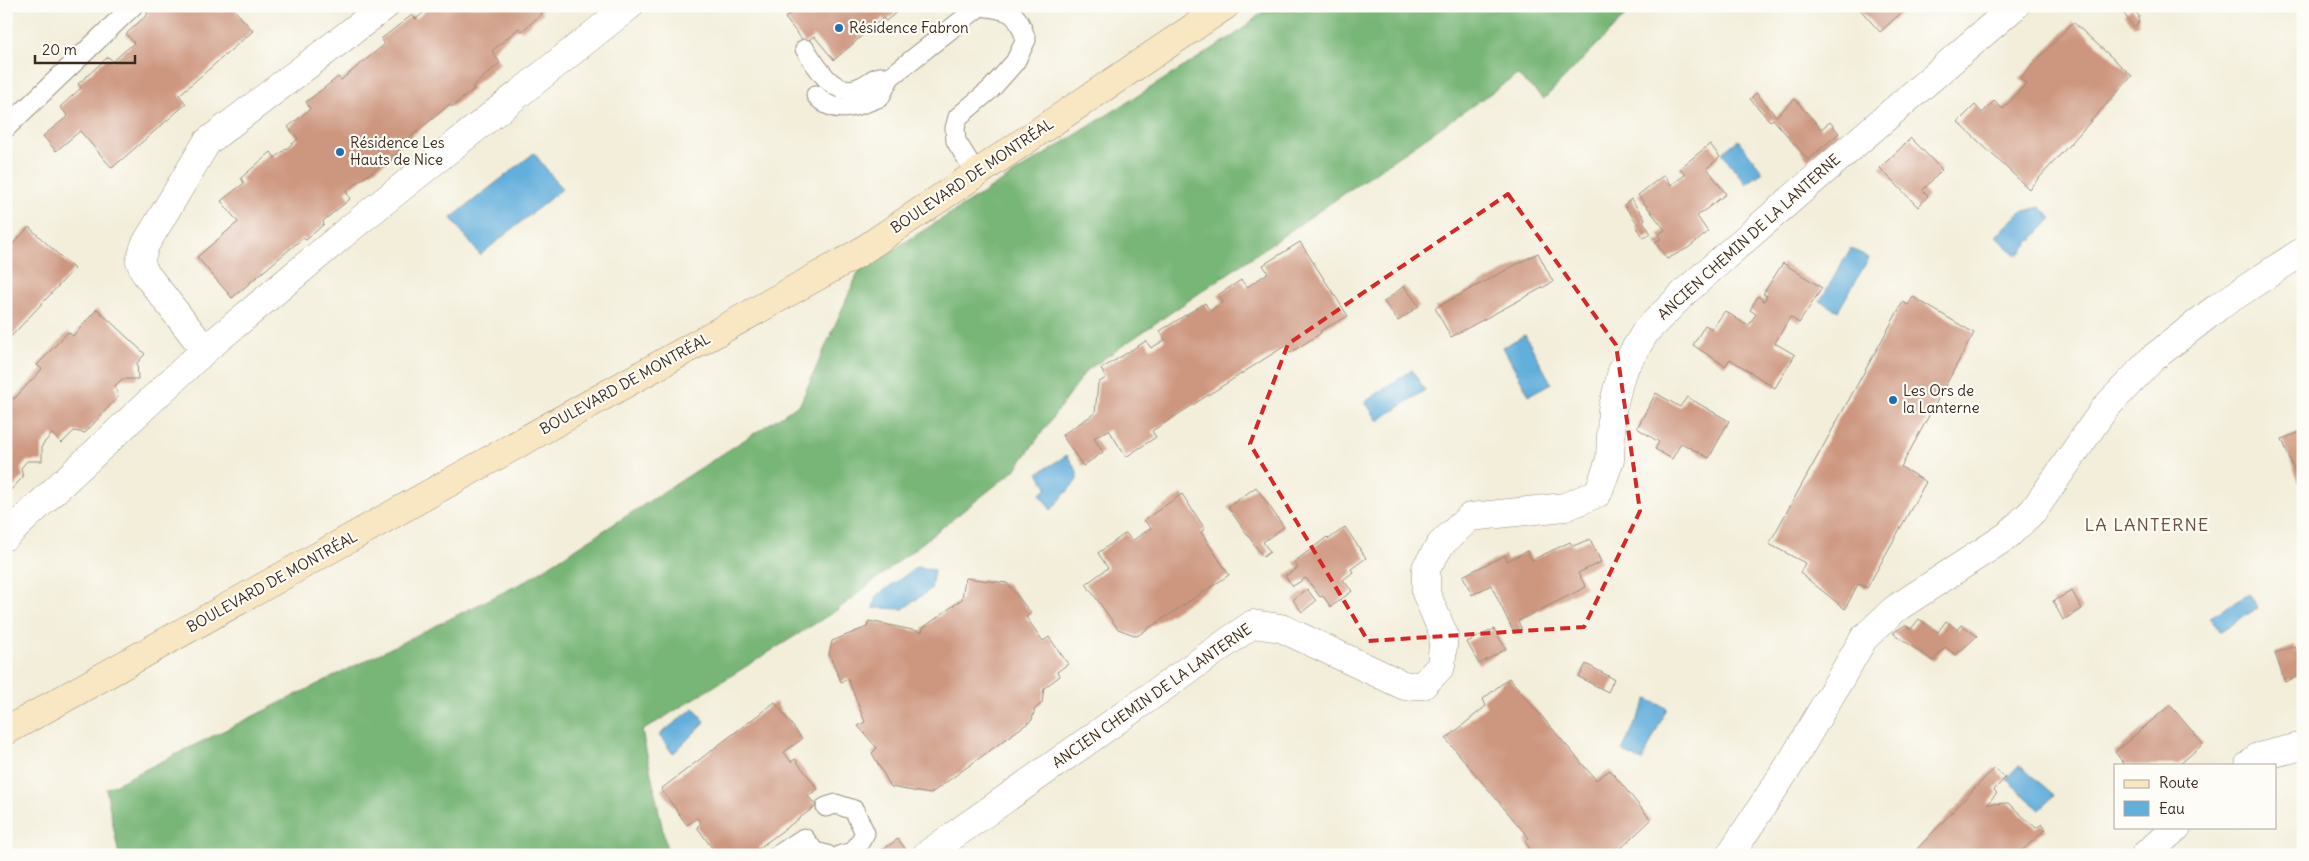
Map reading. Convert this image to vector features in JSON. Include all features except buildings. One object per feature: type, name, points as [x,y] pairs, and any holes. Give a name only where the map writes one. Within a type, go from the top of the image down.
[{"type":"street","points":[[205,350],[145,273],[140,261],[145,245],[207,142],[385,6]]},
{"type":"street","points":[[6,536],[205,350],[353,226],[629,6]]},
{"type":"street","name":"BOULEVARD DE MONTRÉAL","points":[[6,731],[857,254],[1225,6]]},
{"type":"street","name":"ANCIEN CHEMIN DE LA LANTERNE","points":[[926,855],[1253,624],[1281,628],[1405,686],[1423,685],[1441,666],[1444,635],[1426,592],[1426,568],[1441,544],[1470,517],[1565,507],[1598,492],[1610,460],[1612,410],[1622,371],[1646,331],[1729,252],[2015,6]]},
{"type":"street","points":[[1730,855],[1792,760],[1864,638],[1896,609],[2007,536],[2034,510],[2105,408],[2154,358],[2218,307],[2303,251]]},
{"type":"street","points":[[2250,764],[2258,757],[2303,746]]},
{"type":"street","points":[[2144,855],[2175,828]]},
{"type":"lane","points":[[6,128],[133,6]]},
{"type":"lane","points":[[816,95],[821,101],[834,108],[854,108],[880,97],[890,78],[980,6],[1005,9],[1020,21],[1026,40],[1015,62],[991,89],[958,117],[955,128],[956,141],[976,173]]},
{"type":"lane","points":[[806,49],[829,82],[843,89],[858,88],[877,76],[890,78]]},
{"type":"lane","points":[[826,807],[836,804],[854,810],[865,833],[854,852],[841,855]]},
{"type":"lane","points":[[778,855],[804,838],[815,852],[827,855]]},
{"type":"highlighted area","points":[[1508,194],[1616,345],[1640,511],[1584,627],[1368,641],[1250,444],[1288,344]]},
{"type":"green space","points":[[1270,6],[1635,6],[1544,99],[1517,75],[1086,371],[1015,470],[837,610],[642,731],[668,855],[119,855],[106,789],[524,582],[800,404],[859,271],[1236,34]]},
{"type":"water","points":[[1738,140],[1763,172],[1746,184],[1722,153]]},
{"type":"water","points":[[534,153],[562,189],[480,255],[451,218]]},
{"type":"water","points":[[2040,207],[2052,218],[2017,256],[1996,236],[2021,212]]},
{"type":"water","points":[[1851,248],[1869,258],[1838,311],[1820,301]]},
{"type":"water","points":[[1525,335],[1551,383],[1529,395],[1503,347]]},
{"type":"water","points":[[1412,370],[1425,390],[1378,421],[1365,402]]},
{"type":"water","points":[[1067,455],[1077,471],[1077,480],[1051,510],[1040,494],[1048,488],[1038,473]]},
{"type":"water","points":[[917,567],[934,570],[931,589],[903,609],[873,608],[876,596]]},
{"type":"water","points":[[2249,594],[2258,608],[2219,632],[2210,617]]},
{"type":"water","points":[[1647,699],[1667,708],[1642,761],[1622,751]]},
{"type":"water","points":[[694,708],[705,722],[673,754],[659,735]]},
{"type":"water","points":[[2019,765],[2054,795],[2040,810],[2006,779]]},
{"type":"place","name":"Résidence Fabron","points":[[839,28]]},
{"type":"place","name":"Résidence Les Hauts de Nice","points":[[340,152]]},
{"type":"place","name":"Les Ors de la Lanterne","points":[[1893,400]]},
{"type":"district","name":"LA LANTERNE","points":[[2147,525]]}]
